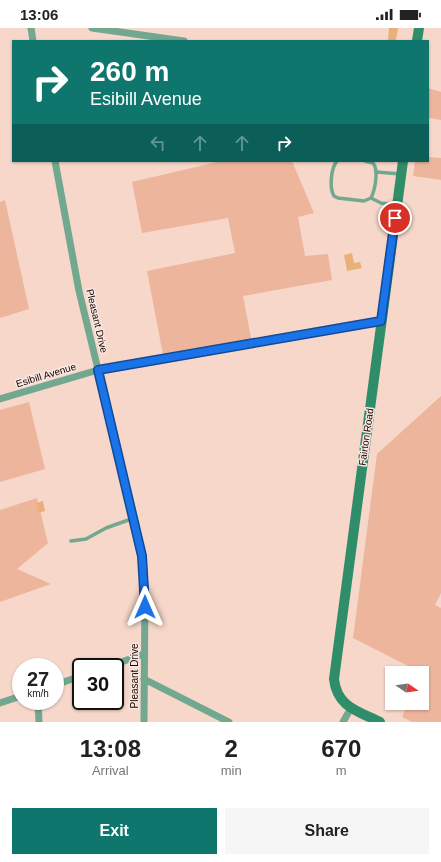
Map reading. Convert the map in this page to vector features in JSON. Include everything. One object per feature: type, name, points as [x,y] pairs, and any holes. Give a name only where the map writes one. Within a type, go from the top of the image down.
[{"type":"main road","points":[[417,40],[419,28]]},
{"type":"main road","name":"Fairton Road","points":[[351,708],[338,696],[334,679],[403,162]]},
{"type":"main road","points":[[351,708],[380,722]]},
{"type":"street","points":[[32,28],[33,40]]},
{"type":"street","points":[[92,28],[177,40]]},
{"type":"street","name":"Pleasant Drive","points":[[54,162],[79,291],[134,518],[144,568],[144,722]]},
{"type":"street","name":"Esibill Avenue","points":[[0,399],[98,370],[381,321]]},
{"type":"street","points":[[124,661],[144,654]]},
{"type":"street","points":[[144,679],[229,722]]},
{"type":"street","points":[[0,703],[12,699]]},
{"type":"street","points":[[343,722],[351,708]]},
{"type":"street","points":[[38,710],[39,722]]},
{"type":"lane","points":[[336,162],[334,166],[331,187],[334,196],[338,198],[364,201],[372,198]]},
{"type":"lane","points":[[369,162],[376,166],[372,198]]},
{"type":"lane","points":[[376,172],[401,174]]},
{"type":"lane","points":[[372,198],[377,202],[397,205]]},
{"type":"lane","points":[[71,541],[86,539],[106,528],[134,518]]},
{"type":"shaded area","points":[[429,88],[441,92],[441,120],[429,118]]},
{"type":"shaded area","points":[[429,157],[441,158],[441,180],[413,176],[415,162],[429,162]]},
{"type":"shaded area","points":[[217,162],[292,162],[314,213],[298,217],[305,256],[328,254],[332,280],[243,296],[252,343],[164,360],[147,271],[235,253],[228,218],[142,233],[132,182]]},
{"type":"shaded area","points":[[5,200],[29,309],[0,318],[0,202]]},
{"type":"shaded area","points":[[441,396],[441,593],[435,605],[441,608],[441,722],[412,722],[402,717],[405,710],[429,710],[429,666],[408,666],[353,638],[377,454]]},
{"type":"shaded area","points":[[29,402],[45,469],[0,482],[0,410]]},
{"type":"shaded area","points":[[37,498],[48,543],[17,569],[51,584],[0,602],[0,510]]},
{"type":"building","points":[[389,28],[398,28],[396,40],[388,40]]},
{"type":"building","points":[[352,253],[354,263],[360,262],[362,268],[347,271],[344,255]]},
{"type":"building","points":[[43,501],[45,511],[38,513],[36,503]]},
{"type":"route","points":[[145,607],[144,568],[142,556],[98,370],[381,321],[395,218]]}]
